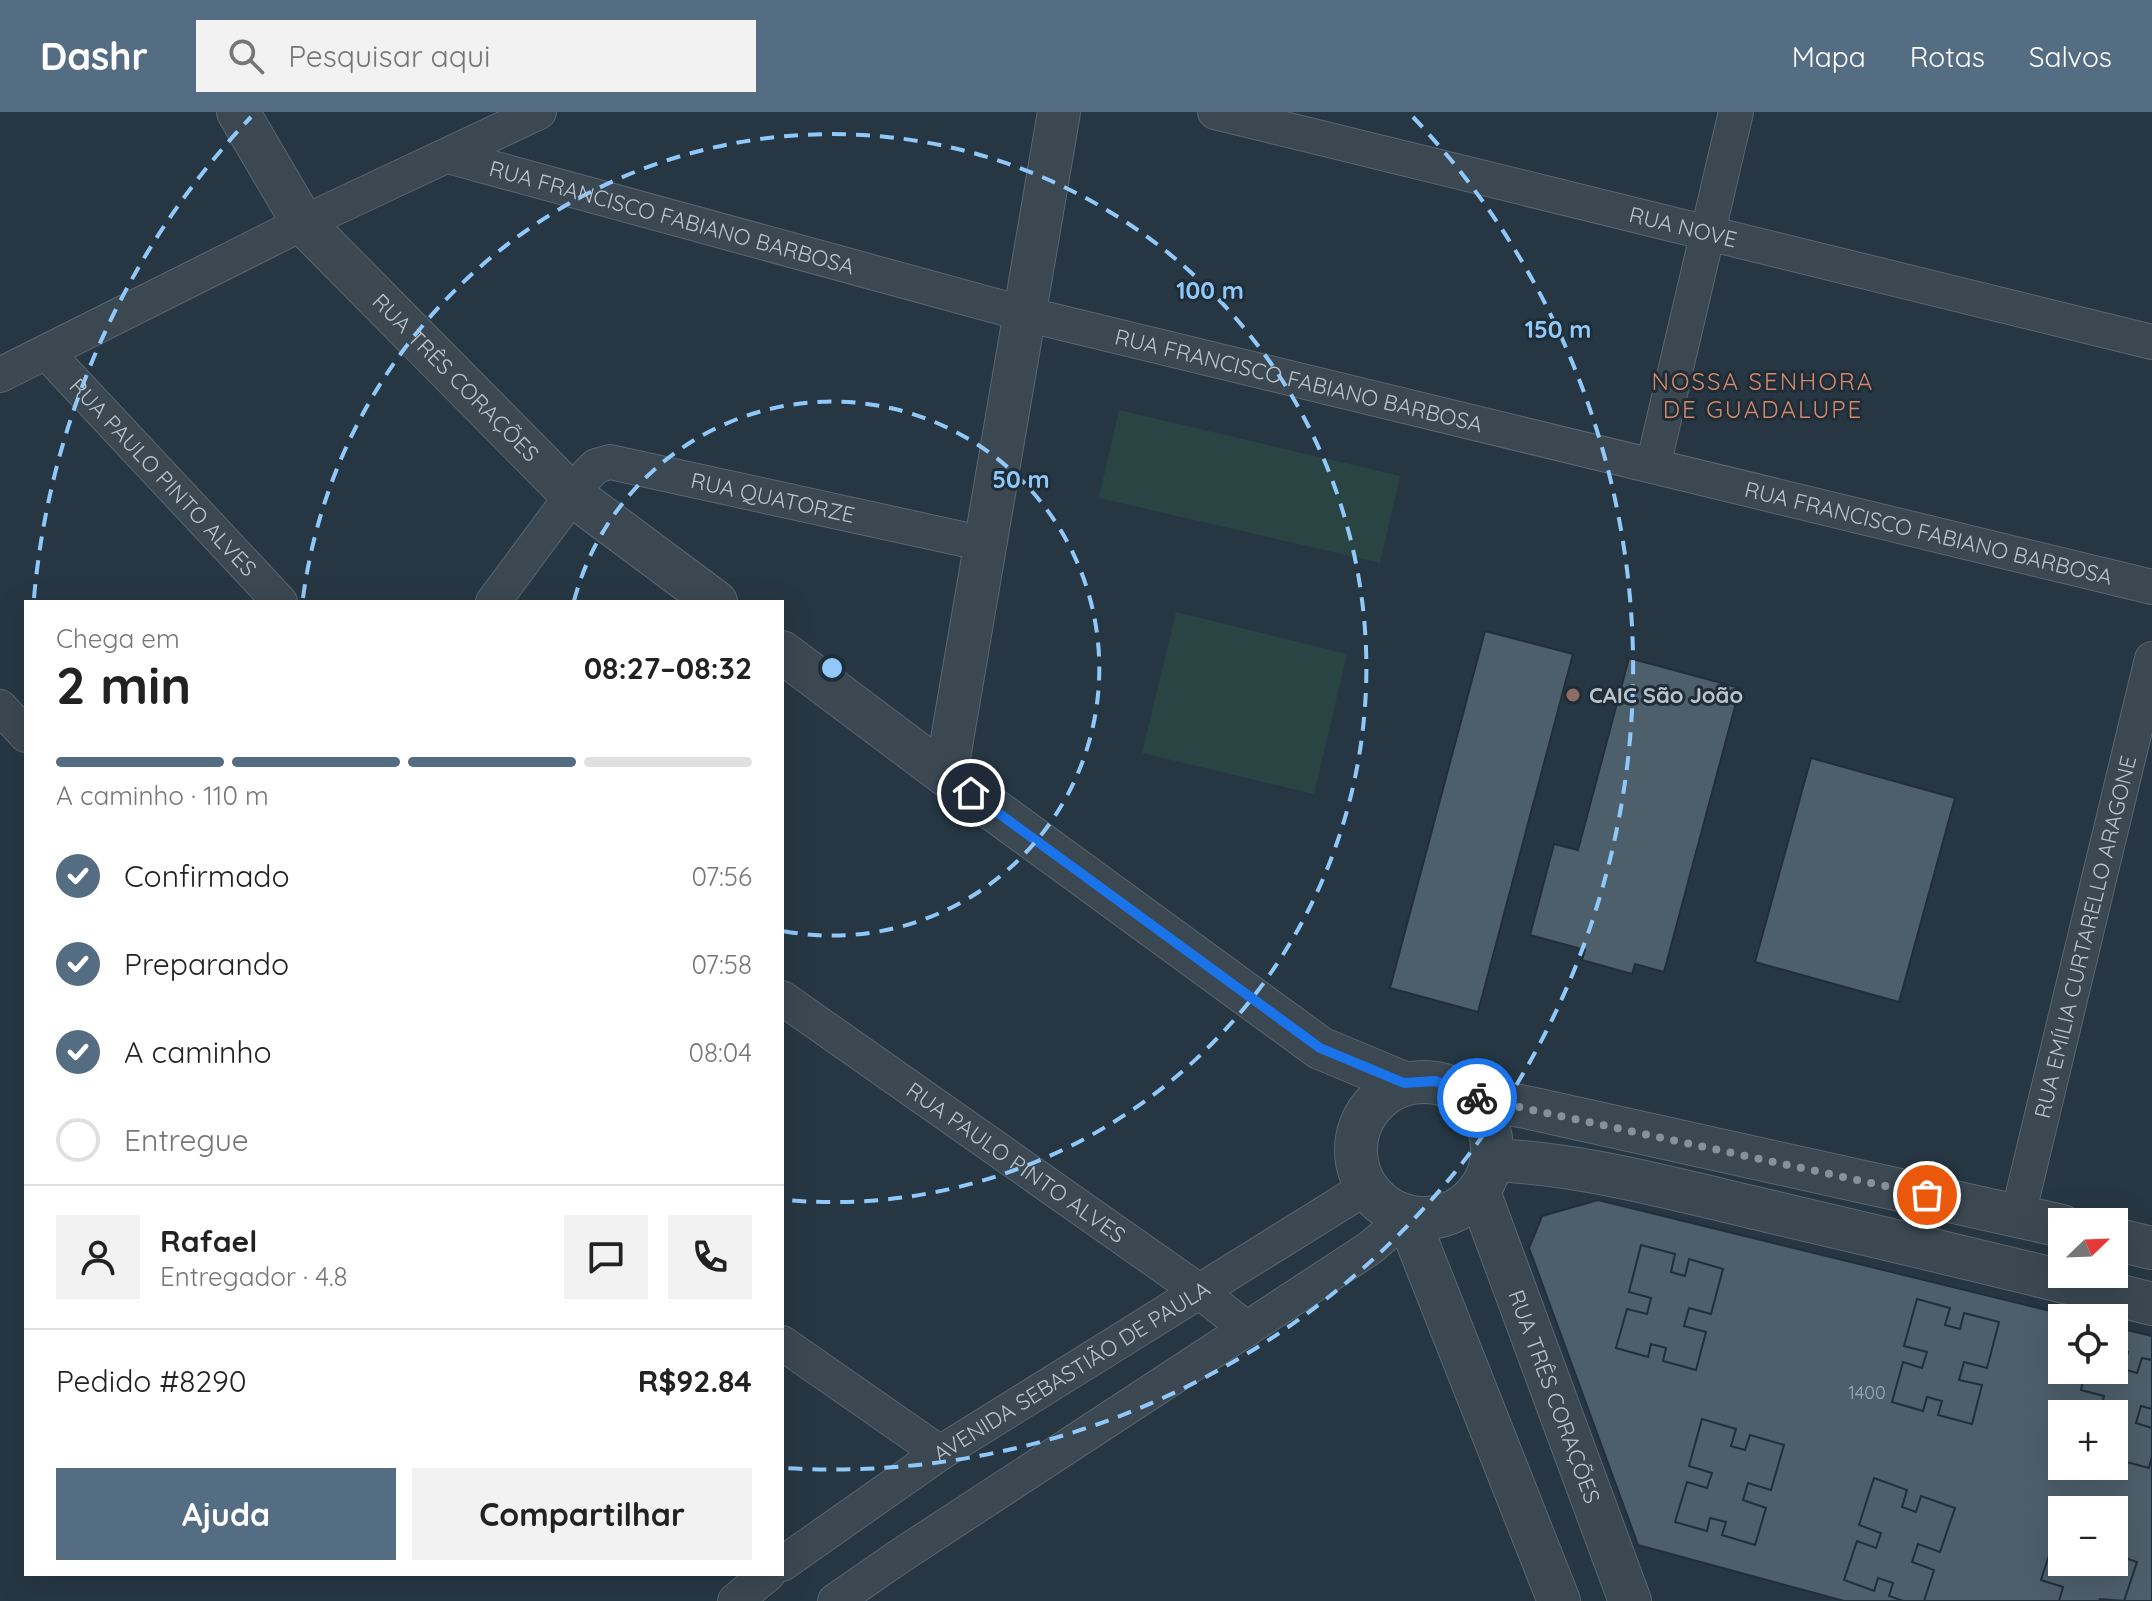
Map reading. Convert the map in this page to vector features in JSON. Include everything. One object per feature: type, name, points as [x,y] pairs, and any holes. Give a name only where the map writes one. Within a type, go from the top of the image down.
[{"type":"street","name":"RUA TRÊS CORAÇÕES","points":[[238,112],[303,223],[571,494],[713,600]]},
{"type":"street","points":[[0,375],[303,223],[539,112]]},
{"type":"street","points":[[946,775],[1059,112]]},
{"type":"street","name":"RUA NOVE","points":[[1215,112],[2152,342]]},
{"type":"street","points":[[1653,466],[1736,112]]},
{"type":"street","name":"RUA FRANCISCO FABIANO BARBOSA","points":[[448,156],[1025,314],[2152,587]]},
{"type":"street","name":"RUA PAULO PINTO ALVES","points":[[47,353],[278,600]]},
{"type":"street","name":"RUA QUATORZE","points":[[571,494],[596,466],[610,462],[985,544]]},
{"type":"street","points":[[494,600],[571,494]]},
{"type":"street","points":[[784,654],[1320,1048],[1404,1083],[1436,1081],[1467,1096],[2048,1222]]},
{"type":"street","name":"RUA EMÍLIA CURTARELLO ARAGONE","points":[[2018,1215],[2152,659]]},
{"type":"street","points":[[0,707],[24,733]]},
{"type":"street","name":"RUA PAULO PINTO ALVES","points":[[784,999],[1199,1291],[1247,1329]]},
{"type":"street","points":[[1320,1048],[1359,1126]]},
{"type":"street","points":[[1404,1083],[1377,1100],[1359,1126],[1355,1147],[1358,1168],[1367,1187],[1384,1206],[1407,1216],[1433,1218],[1459,1210],[1486,1176],[1525,1161],[1616,1176],[1998,1264],[2152,1304]]},
{"type":"street","points":[[1467,1096],[1489,1124],[1486,1176]]},
{"type":"street","name":"RUA TRÊS CORAÇÕES","points":[[1486,1176],[1630,1601]]},
{"type":"street","name":"AVENIDA SEBASTIÃO DE PAULA","points":[[784,1563],[940,1453],[1367,1187]]},
{"type":"street","points":[[835,1601],[1370,1248],[1407,1216]]},
{"type":"street","points":[[1407,1216],[1559,1601]]},
{"type":"street","points":[[2128,1242],[2152,1248]]},
{"type":"street","points":[[784,1344],[940,1453]]},
{"type":"street","points":[[735,1601],[766,1576]]},
{"type":"green space","points":[[1119,410],[1400,476],[1380,563],[1099,498]]},
{"type":"green space","points":[[1176,612],[1347,654],[1314,794],[1142,753]]},
{"type":"building","points":[[1485,631],[1573,654],[1478,1012],[1390,988]]},
{"type":"building","points":[[1629,658],[1740,688],[1664,972],[1635,964],[1632,974],[1582,960],[1585,950],[1530,935],[1554,844],[1578,850]]},
{"type":"building","points":[[1811,758],[1955,798],[1899,1002],[1755,962]]},
{"type":"building","points":[[1598,1200],[2048,1310],[2048,1384],[2128,1384],[2128,1330],[2152,1336],[2152,1601],[1844,1601],[1638,1545],[1529,1248],[1542,1216]]},
{"type":"building","points":[[1641,1245],[1675,1254],[1671,1272],[1685,1276],[1689,1259],[1723,1269],[1711,1314],[1689,1308],[1684,1326],[1706,1332],[1696,1370],[1663,1361],[1666,1348],[1651,1344],[1648,1357],[1616,1348],[1627,1309],[1647,1314],[1651,1298],[1629,1292]]},
{"type":"building","points":[[1917,1299],[1950,1308],[1945,1325],[1960,1329],[1964,1313],[1999,1322],[1987,1368],[1964,1362],[1959,1380],[1982,1385],[1972,1424],[1938,1415],[1942,1401],[1927,1397],[1923,1411],[1892,1402],[1903,1362],[1922,1368],[1927,1352],[1904,1346]]},
{"type":"building","points":[[2142,1358],[2152,1360],[2152,1409],[2141,1406],[2136,1423],[2152,1428],[2149,1468],[2128,1462],[2128,1400],[2103,1400],[2104,1396],[2081,1390],[2082,1384],[2128,1384],[2128,1370],[2137,1373]]},
{"type":"building","points":[[1702,1419],[1736,1429],[1731,1446],[1745,1450],[1750,1435],[1784,1445],[1771,1490],[1748,1483],[1743,1500],[1766,1508],[1755,1545],[1722,1535],[1726,1522],[1710,1518],[1707,1531],[1675,1522],[1687,1482],[1707,1488],[1712,1473],[1689,1466]]},
{"type":"building","points":[[1874,1478],[1907,1490],[1902,1507],[1916,1512],[1921,1496],[1955,1508],[1940,1552],[1918,1544],[1912,1562],[1934,1570],[1924,1601],[1903,1601],[1889,1596],[1893,1583],[1878,1578],[1874,1591],[1844,1580],[1857,1541],[1876,1548],[1881,1533],[1859,1525]]},
{"type":"building","points":[[2048,1558],[2048,1576],[2128,1576],[2128,1559],[2137,1562],[2124,1601],[2059,1601],[2063,1587],[2041,1580]]},
{"type":"way so far","points":[[1477,1098],[1927,1195]]},
{"type":"place","name":"CAIC São João","points":[[1573,695]]},
{"type":"district","name":"NOSSA SENHORA DE GUADALUPE","points":[[1763,395]]},
{"type":"route","points":[[971,793],[1320,1048],[1404,1083],[1436,1081],[1477,1098]]}]
